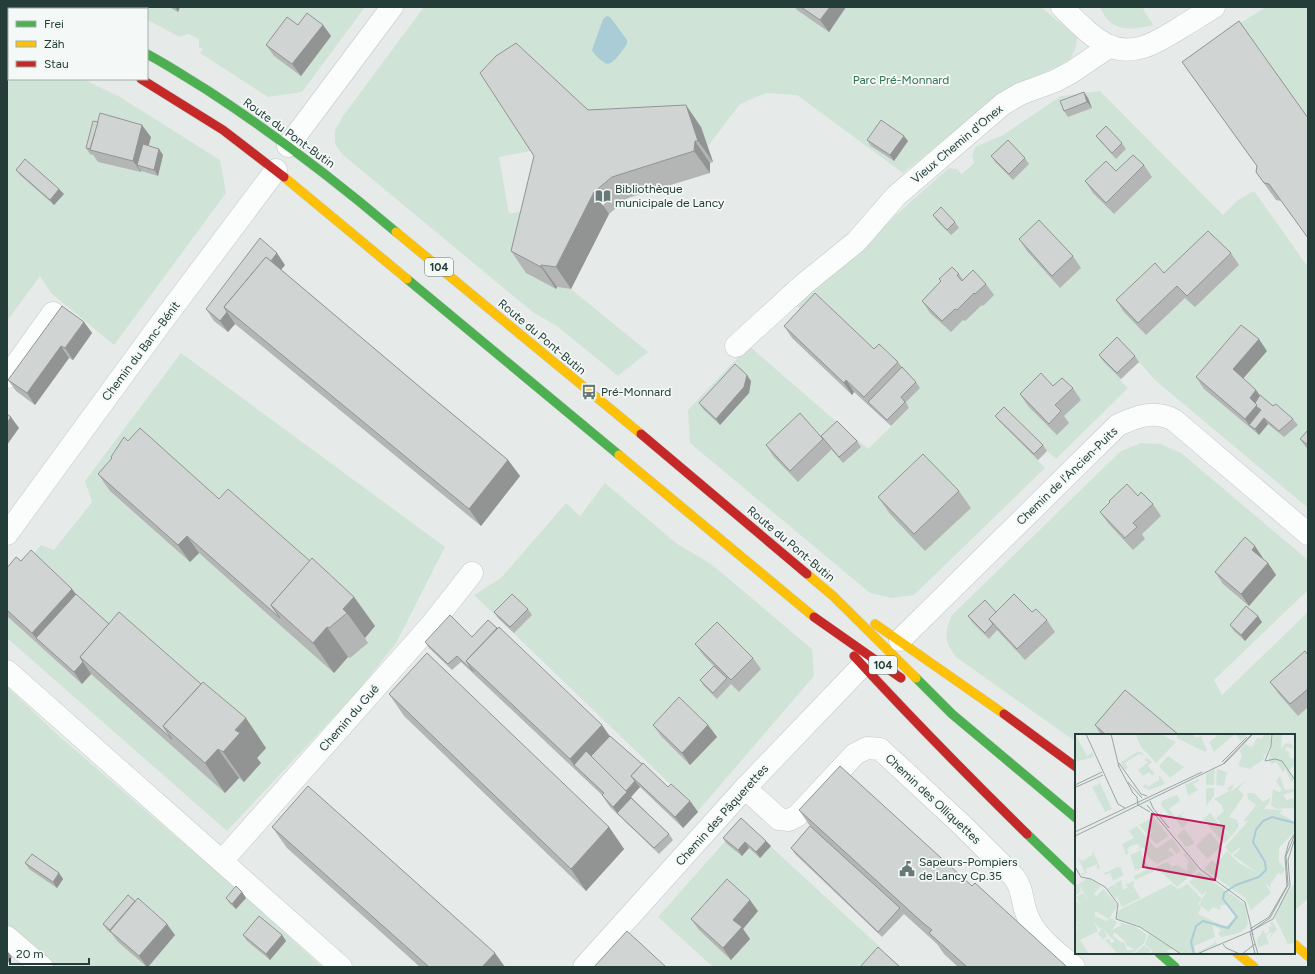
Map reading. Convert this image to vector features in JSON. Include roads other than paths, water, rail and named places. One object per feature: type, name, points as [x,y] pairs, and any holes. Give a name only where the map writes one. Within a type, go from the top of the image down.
[{"type":"main road","name":"Route du Pont-Butin","points":[[148,55],[233,107],[288,146],[369,209],[589,392],[645,436],[833,596],[952,714],[1075,817]]},
{"type":"main road","name":"Route du Pont-Butin","points":[[143,80],[222,130],[276,170],[813,616],[952,714]]},
{"type":"main road","points":[[833,596],[900,640],[1022,726],[1075,766]]},
{"type":"main road","points":[[813,616],[863,665],[892,699],[968,777],[1075,880]]},
{"type":"main road","points":[[1295,945],[1308,956]]},
{"type":"main road","points":[[1160,954],[1175,967]]},
{"type":"main road","points":[[1238,954],[1254,967]]},
{"type":"street","points":[[288,146],[392,7]]},
{"type":"street","points":[[1062,7],[1097,39],[1110,46],[1126,50],[1154,44],[1214,7]]},
{"type":"street","name":"Vieux Chemin d'Onex","points":[[736,346],[804,284],[856,242],[896,196],[1003,104],[1020,94],[1061,78],[1110,46]]},
{"type":"street","name":"Chemin du Banc-Bénit","points":[[7,534],[276,170]]},
{"type":"street","points":[[7,377],[53,313]]},
{"type":"street","name":"Chemin de l'Ancien-Puits","points":[[900,640],[1118,425],[1134,418],[1151,415],[1165,415],[1174,420],[1308,534]]},
{"type":"street","name":"Chemin du Gué","points":[[222,861],[431,625],[472,573]]},
{"type":"street","name":"Chemin des Pâquerettes","points":[[584,967],[745,788],[863,665]]},
{"type":"street","points":[[7,671],[341,967]]},
{"type":"street","name":"Chemin des Olliquettes","points":[[745,788],[779,819],[789,820],[797,816],[854,754],[866,748],[880,749],[962,825],[1020,885],[1027,914],[1044,947],[1074,967]]},
{"type":"street","points":[[7,936],[42,967]]},
{"type":"water","points":[[607,16],[610,17],[627,40],[627,44],[620,54],[614,61],[608,64],[600,59],[592,50],[603,19]]},
{"type":"place","name":"Bibliothèque municipale de Lancy","points":[[603,196]]},
{"type":"place","name":"Pré-Monnard","points":[[589,392]]},
{"type":"place","name":"Sapeurs-Pompiers de Lancy Cp.35","points":[[907,869]]},
{"type":"park label","name":"Parc Pré-Monnard","points":[[901,80]]}]
